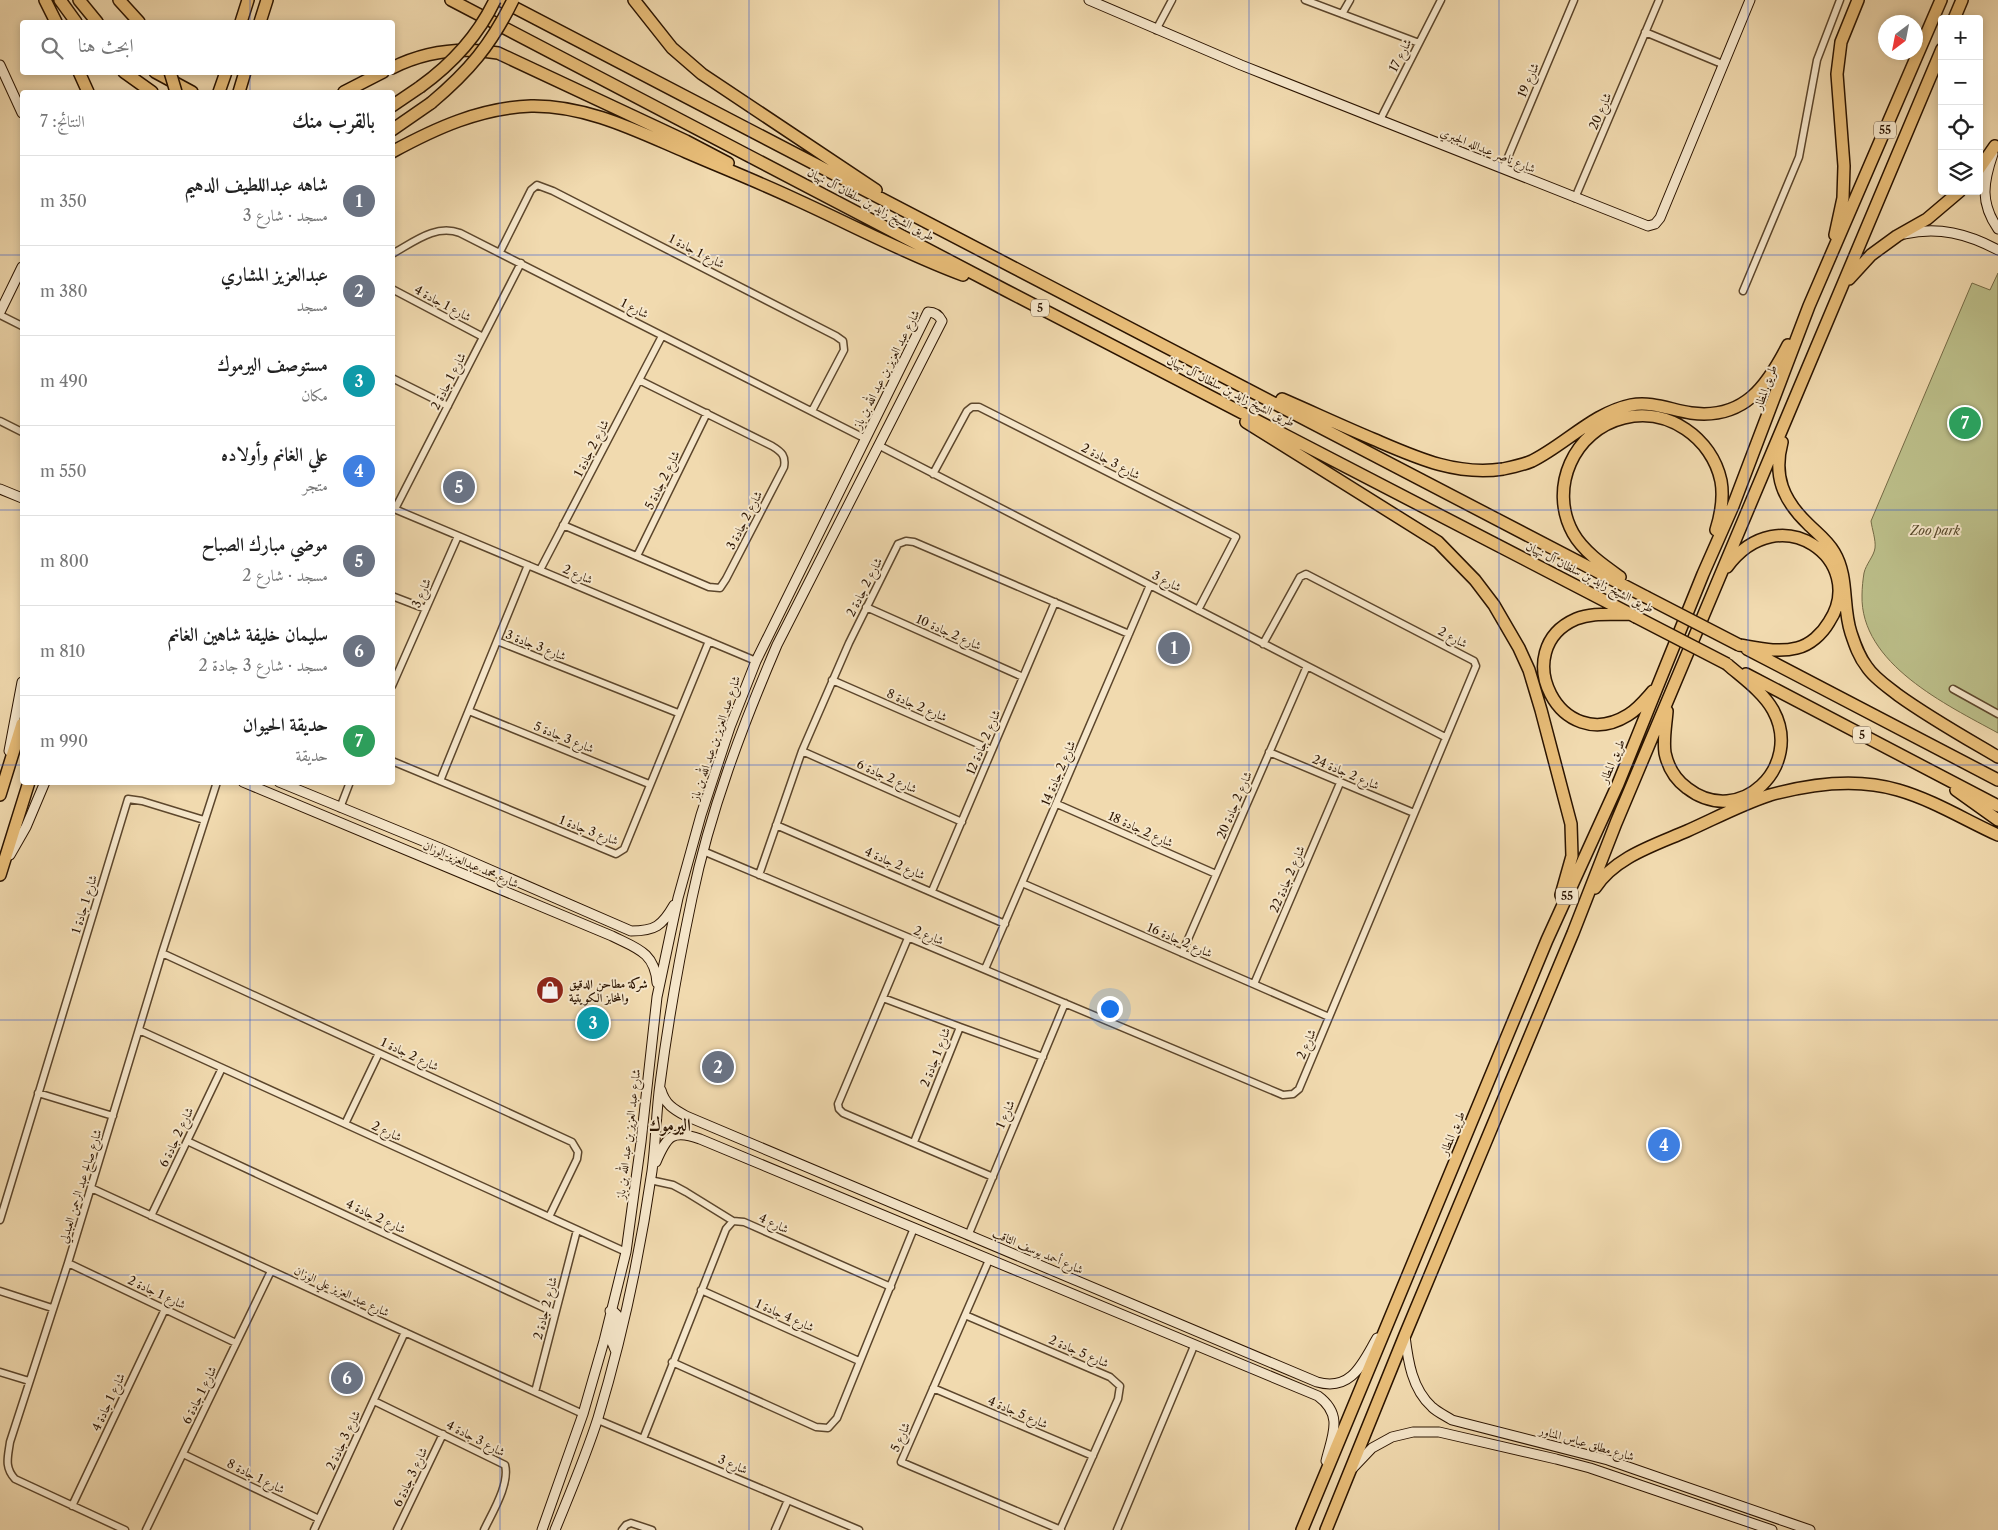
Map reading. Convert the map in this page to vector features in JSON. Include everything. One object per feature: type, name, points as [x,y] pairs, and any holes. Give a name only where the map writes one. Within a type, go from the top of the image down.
[{"type":"highway","points":[[45,0],[55,20]]},
{"type":"highway","points":[[60,0],[75,20]]},
{"type":"highway","points":[[79,0],[95,20]]},
{"type":"highway","points":[[119,0],[137,20]]},
{"type":"highway","points":[[242,20],[248,0]]},
{"type":"highway","points":[[261,20],[267,0]]},
{"type":"highway","name":"طريق الشيخ زايد بن سلطان آل نهيان","points":[[451,0],[1998,806]]},
{"type":"highway","points":[[395,104],[435,76],[463,50],[485,19],[495,0]]},
{"type":"highway","name":"طريق الشيخ زايد بن سلطان آل نهيان","points":[[500,0],[1998,780]]},
{"type":"highway","points":[[395,128],[430,104],[457,81],[480,56],[499,28],[513,0]]},
{"type":"highway","points":[[634,0],[672,48],[702,74],[921,220]]},
{"type":"highway","points":[[1829,261],[1842,198],[1844,166],[1837,74],[1841,42],[1858,0]]},
{"type":"highway","points":[[1956,15],[1962,0]]},
{"type":"highway","name":"طريق المطار","points":[[1302,1530],[1547,940],[1618,784],[1758,442],[1809,306],[1940,3]]},
{"type":"highway","points":[[395,67],[437,52],[474,49],[498,53],[686,141],[794,198],[922,259],[1007,291]]},
{"type":"highway","name":"55","points":[[1326,1530],[1669,698],[1938,59]]},
{"type":"highway","points":[[80,75],[87,90]]},
{"type":"highway","points":[[128,75],[149,90]]},
{"type":"highway","points":[[161,75],[188,90]]},
{"type":"highway","points":[[171,75],[175,90]]},
{"type":"highway","points":[[220,90],[225,75]]},
{"type":"highway","points":[[239,90],[244,75]]},
{"type":"highway","points":[[348,90],[378,75]]},
{"type":"highway","points":[[395,151],[453,122],[470,117],[515,107],[548,107],[578,111],[614,122],[794,198]]},
{"type":"highway","points":[[1983,163],[1995,146]]},
{"type":"highway","points":[[1834,307],[1850,279],[1871,255],[1897,236],[1927,219],[1955,195]]},
{"type":"highway","points":[[1190,359],[1425,461],[1446,467],[1481,471],[1514,467],[1531,461],[1599,417],[1622,408],[1651,404],[1691,413],[1703,413],[1723,411],[1738,405],[1762,388],[1773,374],[1809,306]]},
{"type":"highway","points":[[1177,378],[1438,542],[1475,580],[1494,605],[1519,648],[1529,670],[1571,824],[1572,845],[1570,863],[1547,940]]},
{"type":"highway","points":[[1791,408],[1779,453],[1779,479],[1792,506],[1824,539],[1838,561],[1845,582],[1850,630],[1857,650],[1867,668],[1922,712],[1998,757]]},
{"type":"highway","points":[[1644,596],[1600,562],[1578,541],[1568,522],[1563,500],[1563,487],[1569,464],[1588,438],[1612,422],[1623,418],[1648,416],[1664,419],[1679,425],[1701,441],[1711,455],[1721,483],[1722,509],[1703,574]]},
{"type":"highway","points":[[1719,579],[1728,564],[1755,541],[1779,535],[1790,535],[1809,542],[1822,551],[1836,572],[1839,592],[1838,603],[1824,630],[1813,640],[1797,648],[1780,651],[1739,645]]},
{"type":"highway","points":[[1634,615],[1584,616],[1560,631],[1545,655],[1546,689],[1556,704],[1569,716],[1586,722],[1604,724],[1628,715],[1658,686]]},
{"type":"highway","points":[[1669,698],[1664,741],[1669,765],[1683,785],[1698,795],[1717,801],[1737,799],[1756,791],[1766,782],[1777,764],[1780,753],[1781,732],[1776,716],[1768,702],[1727,664]]},
{"type":"highway","points":[[1,793],[20,731]]},
{"type":"highway","points":[[1925,767],[1998,820]]},
{"type":"highway","points":[[1573,932],[1596,886],[1616,866],[1639,852],[1770,795],[1832,784],[1897,789],[1923,798],[1998,835]]},
{"type":"highway","points":[[1,872],[28,785]]},
{"type":"street","name":"شارع ناصر عبدالله الجبري","points":[[1089,0],[1156,30],[1648,226],[1655,224],[1660,218],[1750,0]]},
{"type":"street","points":[[1156,30],[1172,0]]},
{"type":"street","points":[[1305,0],[1419,43]]},
{"type":"street","points":[[1342,14],[1350,0]]},
{"type":"street","name":"شارع 17","points":[[1380,120],[1441,0]]},
{"type":"street","name":"شارع 19","points":[[1503,169],[1574,0]]},
{"type":"street","name":"شارع 20","points":[[1575,198],[1659,0]]},
{"type":"street","points":[[1743,291],[1799,157],[1816,60],[1840,0]]},
{"type":"street","points":[[1645,32],[1722,64]]},
{"type":"street","points":[[0,65],[20,109]]},
{"type":"street","points":[[1995,146],[1986,176],[1984,193],[1986,207],[1998,230]]},
{"type":"street","name":"شارع 1 جادة 1","points":[[500,252],[531,190],[537,185],[553,191],[682,256],[843,341],[844,350],[812,411]]},
{"type":"street","name":"شارع 1","points":[[395,252],[424,235],[443,230],[460,233],[864,438]]},
{"type":"street","points":[[1897,236],[1916,231],[1937,230],[1954,232],[1997,246]]},
{"type":"street","name":"شارع 1 جادة 2","points":[[395,507],[521,263]]},
{"type":"street","points":[[20,271],[0,313],[20,325]]},
{"type":"street","name":"شارع 1 جادة 4","points":[[395,291],[483,337]]},
{"type":"street","name":"شارع عبد العزيز بن عبد الله بن باز","points":[[542,1530],[583,1414],[626,1252],[641,1142],[657,997],[678,898],[701,816],[730,727],[756,661],[864,438],[928,312],[936,314],[942,321],[777,646],[718,798],[703,851],[675,989],[660,1087],[651,1176],[616,1352],[598,1420],[555,1530]]},
{"type":"street","name":"شارع 2 جادة 1","points":[[540,570],[662,336]]},
{"type":"street","points":[[395,380],[448,406]]},
{"type":"street","name":"شارع 2 جادة 3","points":[[563,525],[709,587],[720,588],[726,578],[784,467],[785,459],[779,450],[639,380]]},
{"type":"street","name":"شارع 3 جادة 2","points":[[933,474],[967,411],[972,407],[978,407],[1236,537],[1198,610]]},
{"type":"street","name":"شارع 2 جادة 5","points":[[637,556],[707,414]]},
{"type":"street","points":[[0,421],[20,431]]},
{"type":"street","name":"شارع 3","points":[[878,446],[1446,738]]},
{"type":"street","points":[[0,489],[20,497]]},
{"type":"street","name":"شارع 2","points":[[395,509],[756,661]]},
{"type":"street","name":"شارع 3","points":[[395,679],[458,536]]},
{"type":"street","name":"شارع 2 جادة 2","points":[[759,875],[802,751],[832,680],[898,544],[906,541],[914,542],[1129,634]]},
{"type":"street","points":[[498,641],[528,565]]},
{"type":"street","name":"شارع 2","points":[[703,851],[1283,1095],[1293,1094],[1299,1089],[1476,666],[1474,661],[1306,574],[1300,577],[1263,644]]},
{"type":"street","name":"شارع 2 جادة 14","points":[[985,970],[1150,586]]},
{"type":"street","points":[[395,597],[426,609]]},
{"type":"street","name":"شارع 2 جادة 12","points":[[932,891],[1055,602]]},
{"type":"street","name":"شارع 2 جادة 10","points":[[866,607],[1023,677]]},
{"type":"street","name":"شارع 3 جادة 3","points":[[440,781],[498,641],[678,713]]},
{"type":"street","name":"شارع 3 جادة 1","points":[[395,762],[616,854],[624,850],[678,713],[709,641]]},
{"type":"street","name":"شارع 2 جادة 20","points":[[1182,953],[1307,666]]},
{"type":"street","name":"شارع 2 جادة 8","points":[[832,680],[992,750]]},
{"type":"street","points":[[1953,689],[1998,714]]},
{"type":"street","points":[[745,691],[740,715],[748,718]]},
{"type":"street","points":[[1,793],[20,693]]},
{"type":"street","name":"شارع 3 جادة 5","points":[[469,710],[650,784]]},
{"type":"street","points":[[730,727],[737,730],[729,758],[730,767]]},
{"type":"street","name":"شارع 2 جادة 6","points":[[802,751],[962,822]]},
{"type":"street","name":"شارع 2 جادة 24","points":[[1269,752],[1414,813]]},
{"type":"street","name":"شارع 2 جادة 22","points":[[1254,984],[1340,782]]},
{"type":"street","points":[[1,872],[26,827],[44,785]]},
{"type":"street","name":"شارع صالح عبد الرحمن العبدلي","points":[[125,1530],[15,1479],[9,1472],[7,1462],[10,1442],[68,1263],[162,953],[216,785]]},
{"type":"street","name":"شارع محمد عبدالعزيز الوزان","points":[[250,785],[612,936],[643,952],[653,962],[656,974],[657,997]]},
{"type":"street","name":"شارع محمد عبدالعزيز الوزان","points":[[286,785],[450,852],[631,931],[648,931],[667,917],[678,898]]},
{"type":"street","points":[[340,808],[349,785]]},
{"type":"street","name":"شارع 1 جادة 1","points":[[0,1220],[128,799],[142,801],[204,820]]},
{"type":"street","name":"شارع 2 جادة 18","points":[[1056,804],[1216,874]]},
{"type":"street","name":"شارع 2 جادة 4","points":[[776,825],[1005,924]]},
{"type":"street","points":[[411,852],[420,851],[444,861],[449,857],[450,852]]},
{"type":"street","points":[[458,872],[460,864],[465,862],[491,874],[496,873]]},
{"type":"street","name":"شارع 2 جادة 16","points":[[1022,884],[1329,1017]]},
{"type":"street","points":[[612,936],[616,932],[617,926]]},
{"type":"street","points":[[908,938],[838,1104],[839,1109],[843,1113],[993,1177]]},
{"type":"street","name":"شارع 2 جادة 1","points":[[162,953],[572,1142],[578,1152],[577,1159],[549,1218]]},
{"type":"street","name":"شارع 1 جادة 2","points":[[883,998],[960,1027],[914,1142]]},
{"type":"street","name":"شارع 1","points":[[968,1236],[1065,1003]]},
{"type":"street","points":[[960,1027],[1042,1057]]},
{"type":"street","name":"شارع 2","points":[[139,1030],[626,1252]]},
{"type":"street","points":[[346,1124],[379,1053]]},
{"type":"street","name":"شارع 2 جادة 6","points":[[151,1216],[222,1068]]},
{"type":"street","name":"شارع أحمد يوسف الثاقب","points":[[660,1087],[664,1100],[673,1109],[734,1137],[1326,1385],[1337,1384],[1358,1371],[1392,1314]]},
{"type":"street","points":[[38,1093],[113,1116]]},
{"type":"street","points":[[700,1139],[699,1134],[702,1130],[706,1129],[730,1138],[734,1137]]},
{"type":"street","points":[[651,1176],[664,1143],[673,1136],[683,1134],[700,1139],[1318,1396],[1330,1408],[1335,1423],[1322,1482]]},
{"type":"street","name":"شارع 2 جادة 4","points":[[187,1141],[555,1312]]},
{"type":"street","name":"شارع 4","points":[[651,1176],[686,1192],[733,1222],[744,1222],[891,1287]]},
{"type":"street","name":"شارع عبد العزيز علي الوزان","points":[[91,1188],[583,1414]]},
{"type":"street","points":[[643,1439],[726,1229],[733,1222]]},
{"type":"street","points":[[672,1362],[816,1427],[828,1428],[836,1418],[914,1228]]},
{"type":"street","name":"شارع 2 جادة 2","points":[[536,1392],[577,1230]]},
{"type":"street","name":"شارع 5","points":[[989,1260],[901,1462],[1061,1530]]},
{"type":"street","name":"شارع 1 جادة 2","points":[[68,1263],[236,1343]]},
{"type":"street","points":[[1008,1268],[1017,1266],[1038,1274],[1044,1271],[1045,1267]]},
{"type":"street","points":[[622,1267],[624,1277],[618,1302],[621,1307],[626,1307]]},
{"type":"street","name":"شارع 1 جادة 6","points":[[146,1530],[271,1271]]},
{"type":"street","name":"شارع 4 جادة 1","points":[[701,1290],[859,1361]]},
{"type":"street","points":[[0,1292],[52,1308]]},
{"type":"street","name":"شارع 1 جادة 4","points":[[72,1506],[165,1309]]},
{"type":"street","points":[[610,1311],[613,1311],[617,1316],[611,1340],[616,1352]]},
{"type":"street","name":"شارع 5 جادة 2","points":[[966,1315],[1110,1377],[1120,1386],[1118,1399],[1061,1530]]},
{"type":"street","name":"شارع 3 جادة 2","points":[[314,1530],[405,1332]]},
{"type":"street","name":"شارع مطلق عباس المناور","points":[[1405,1335],[1408,1363],[1416,1387],[1432,1407],[1452,1420],[1608,1460],[1810,1530]]},
{"type":"street","points":[[1117,1530],[1194,1346]]},
{"type":"street","points":[[0,1372],[29,1382]]},
{"type":"street","points":[[1272,1378],[1286,1376],[1310,1385],[1318,1382]]},
{"type":"street","name":"شارع 5 جادة 4","points":[[933,1388],[1094,1456]]},
{"type":"street","name":"شارع 3 جادة 4","points":[[374,1401],[506,1465],[508,1472],[506,1482],[484,1530]]},
{"type":"street","name":"شارع 3","points":[[598,1420],[859,1530]]},
{"type":"street","name":"شارع مطلق عباس المناور","points":[[1351,1470],[1372,1448],[1392,1436],[1414,1432],[1439,1432],[1590,1468],[1772,1530]]},
{"type":"street","name":"شارع 3 جادة 6","points":[[398,1530],[443,1434]]},
{"type":"street","points":[[1508,1448],[1506,1444],[1507,1439],[1514,1436]]},
{"type":"street","name":"شارع 1 جادة 8","points":[[183,1454],[319,1519]]},
{"type":"street","points":[[547,1530],[556,1502],[556,1494]]},
{"type":"street","points":[[775,1530],[788,1500]]},
{"type":"street","points":[[622,1530],[631,1523],[652,1530]]},
{"type":"green space","name":"Zoo park","points":[[1998,273],[1998,733],[1932,695],[1891,662],[1875,642],[1865,620],[1862,595],[1864,573],[1875,548],[1871,521],[1972,283],[1990,290]]},
{"type":"place","name":"حديقة الحيوان","points":[[1965,423]]},
{"type":"place","name":"موضي مبارك الصباح","points":[[459,487]]},
{"type":"place","name":"شاهه عبداللطيف الدهيم","points":[[1174,648]]},
{"type":"place","name":"شركة مطاحن الدقيق والمخابز الكويتية","points":[[550,990]]},
{"type":"place","name":"مستوصف اليرموك","points":[[593,1023]]},
{"type":"place","name":"عبدالعزيز المشاري","points":[[718,1067]]},
{"type":"place","name":"علي الغانم وأولاده","points":[[1664,1145]]},
{"type":"place","name":"سليمان خليفة شاهين الغانم","points":[[347,1378]]},
{"type":"district","name":"اليرموك","points":[[670,1125]]}]
